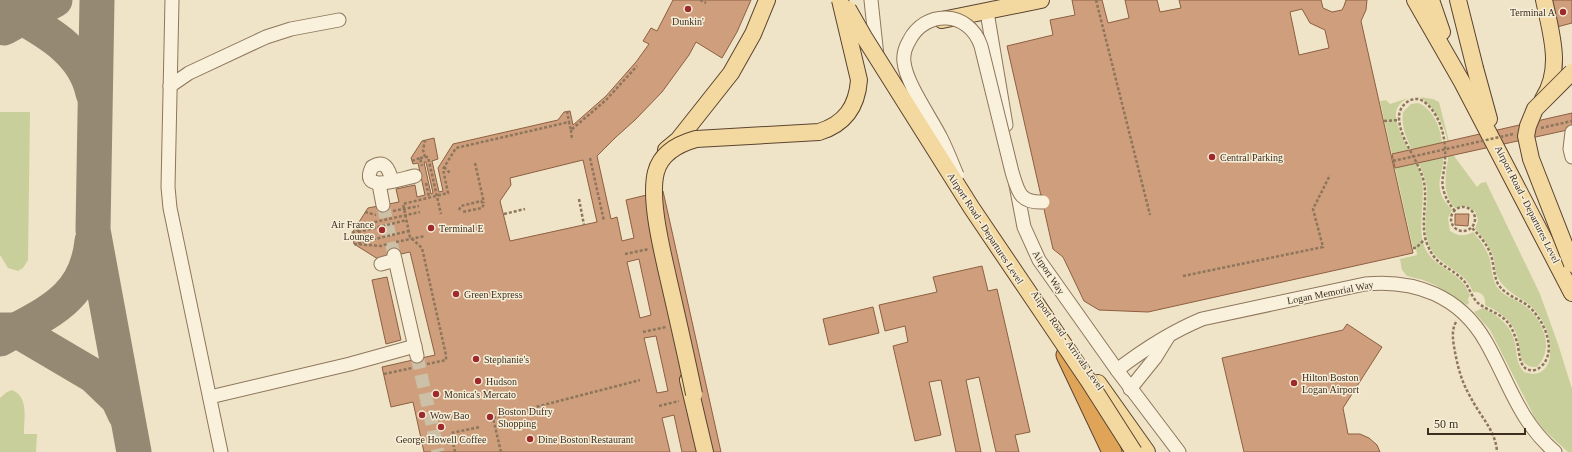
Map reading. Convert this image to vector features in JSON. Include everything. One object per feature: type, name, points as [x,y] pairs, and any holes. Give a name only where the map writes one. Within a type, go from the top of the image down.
[{"type":"highway","points":[[1042,308],[1103,452]]},
{"type":"highway","points":[[1042,308],[1112,452]]},
{"type":"main road","points":[[706,452],[692,397],[650,202],[650,178],[654,165],[657,161],[669,146],[678,140],[724,83],[740,59],[753,34],[767,0]]},
{"type":"main road","points":[[956,180],[905,70],[904,56],[907,44],[916,32],[928,23],[1041,0]]},
{"type":"main road","points":[[1415,0],[1462,82],[1572,291]]},
{"type":"main road","points":[[1431,0],[1462,82]]},
{"type":"main road","name":"Airport Road - Departures Level","points":[[1458,0],[1475,68],[1494,134],[1514,179],[1572,291]]},
{"type":"main road","points":[[1544,0],[1555,54],[1550,90],[1531,116],[1528,126],[1528,146],[1572,271]]},
{"type":"main road","points":[[678,140],[806,134],[822,132],[833,126],[851,107],[857,93],[858,80],[844,3]]},
{"type":"main road","points":[[706,452],[661,243],[656,208],[656,172],[659,163],[665,155],[673,148],[684,142],[696,139],[819,132],[829,129],[848,114],[858,93],[859,80],[844,3]]},
{"type":"main road","name":"Airport Road - Arrivals Level","points":[[844,3],[935,148],[1042,308],[1147,452]]},
{"type":"main road","name":"Airport Road - Departures Level","points":[[844,3],[971,207],[1042,308],[1134,452]]},
{"type":"main road","points":[[1541,102],[1572,71]]},
{"type":"main road","points":[[1572,71],[1536,109],[1528,126],[1526,136],[1531,159],[1572,264]]},
{"type":"street","points":[[172,0],[168,187],[170,208],[221,452]]},
{"type":"street","points":[[872,0],[877,57]]},
{"type":"street","name":"Airport Way","points":[[987,12],[1021,216],[1031,245],[1048,274],[1116,370],[1179,452]]},
{"type":"street","points":[[971,207],[942,140],[908,78],[904,62],[905,50],[911,36],[922,24],[933,20],[949,19],[958,21],[969,27],[976,35],[981,46],[1018,191],[1025,199],[1029,201],[1043,202]]},
{"type":"street","points":[[170,86],[189,72],[266,37],[291,29],[340,20]]},
{"type":"street","points":[[1572,132],[1570,149],[1572,157]]},
{"type":"street","points":[[392,181],[390,170],[387,167],[376,164],[372,166],[369,175],[374,183],[378,184],[392,181],[415,176]]},
{"type":"street","points":[[378,184],[383,205]]},
{"type":"street","points":[[210,397],[350,364],[416,351],[394,258],[381,264]]},
{"type":"street","name":"Logan Memorial Way","points":[[1116,370],[1170,334],[1202,319],[1365,284],[1383,282],[1419,287],[1451,302],[1477,327],[1528,424],[1555,452]]},
{"type":"street","points":[[1130,389],[1155,358],[1170,334]]},
{"type":"path","points":[[700,0],[706,3]]},
{"type":"path","points":[[1096,0],[1150,215]]},
{"type":"path","points":[[571,130],[606,100],[637,66]]},
{"type":"path","points":[[1455,211],[1446,199],[1443,188],[1445,160],[1444,137],[1436,116],[1420,99],[1408,102],[1401,108],[1399,120],[1402,132],[1419,166],[1424,183],[1426,198],[1425,239],[1428,248],[1440,263],[1463,279],[1476,302],[1498,313],[1510,325],[1518,346],[1519,358],[1523,365],[1530,370],[1539,368],[1545,362],[1548,353],[1548,341],[1542,324],[1531,308],[1507,294],[1498,284],[1489,250],[1472,227]]},
{"type":"path","points":[[567,111],[572,140]]},
{"type":"path","points":[[1384,121],[1399,120]]},
{"type":"path","points":[[1533,130],[1572,121]]},
{"type":"path","points":[[446,360],[422,248],[410,237],[403,204],[448,193],[443,169],[456,148],[569,122]]},
{"type":"path","points":[[1393,161],[1518,133]]},
{"type":"path","points":[[425,140],[425,157],[428,157],[441,214]]},
{"type":"path","points":[[412,161],[421,160],[425,157]]},
{"type":"path","points":[[590,158],[604,220]]},
{"type":"path","points":[[475,163],[484,204]]},
{"type":"path","points":[[444,167],[450,172]]},
{"type":"path","points":[[1183,276],[1322,247],[1313,209],[1330,175]]},
{"type":"path","points":[[579,199],[584,225]]},
{"type":"path","points":[[459,210],[461,206],[481,202],[484,204]]},
{"type":"path","points":[[462,212],[482,208],[484,204]]},
{"type":"path","points":[[400,210],[418,206]]},
{"type":"path","points":[[1463,208],[1470,210],[1474,217],[1474,224],[1472,227],[1469,230],[1461,231],[1454,228],[1451,220],[1455,211],[1463,208]]},
{"type":"path","points":[[504,214],[525,209]]},
{"type":"path","points":[[365,212],[374,216]]},
{"type":"path","points":[[407,220],[352,233],[376,222],[420,212]]},
{"type":"path","points":[[380,246],[354,244],[409,231]]},
{"type":"path","points":[[407,240],[425,236]]},
{"type":"path","points":[[1414,248],[1416,248],[1425,239]]},
{"type":"path","points":[[625,254],[659,246]]},
{"type":"path","points":[[1456,321],[1454,326],[1453,342],[1461,378],[1476,407],[1492,431],[1497,444],[1497,452]]},
{"type":"path","points":[[643,332],[676,325]]},
{"type":"path","points":[[501,452],[493,418],[640,380]]},
{"type":"path","points":[[659,406],[692,397]]},
{"type":"path","points":[[455,452],[451,433],[480,427]]},
{"type":"green space","points":[[1420,97],[1433,99],[1439,102],[1452,153],[1477,187],[1481,183],[1486,182],[1540,294],[1572,389],[1572,452],[1568,452],[1545,431],[1535,418],[1490,330],[1474,312],[1483,308],[1506,324],[1514,341],[1518,362],[1524,372],[1536,374],[1541,372],[1546,367],[1550,359],[1550,343],[1544,323],[1531,306],[1507,289],[1498,278],[1491,251],[1475,229],[1478,220],[1475,211],[1465,206],[1455,208],[1448,197],[1445,178],[1448,159],[1448,141],[1438,116]]},
{"type":"green space","points":[[1408,98],[1399,105],[1396,110],[1396,117],[1400,133],[1418,168],[1423,184],[1421,222],[1422,240],[1425,248],[1432,258],[1465,285],[1470,295],[1468,299],[1469,303],[1467,305],[1437,286],[1423,280],[1407,276],[1402,270],[1400,259],[1417,255],[1416,248],[1413,248],[1380,101],[1386,100],[1390,104]]},
{"type":"green space","points":[[1418,103],[1431,113],[1439,128],[1441,136],[1443,162],[1440,185],[1443,198],[1452,210],[1448,218],[1450,231],[1461,235],[1467,235],[1473,232],[1481,241],[1487,252],[1495,284],[1499,290],[1522,304],[1541,325],[1546,342],[1543,359],[1537,367],[1530,366],[1522,359],[1517,335],[1509,321],[1498,312],[1485,305],[1483,295],[1479,292],[1473,292],[1465,279],[1437,257],[1430,247],[1427,239],[1425,223],[1427,199],[1426,183],[1420,165],[1407,140],[1403,122],[1403,112],[1411,104]]},
{"type":"green space","points":[[0,112],[30,112],[28,260],[23,268],[18,271],[8,268],[0,255]]},
{"type":"green space","points":[[12,390],[17,393],[23,403],[25,415],[24,434],[37,434],[36,452],[0,452],[0,398]]},
{"type":"building","name":"Terminal E","points":[[673,0],[751,0],[737,32],[722,58],[696,42],[689,55],[662,92],[597,156],[611,219],[617,217],[622,241],[634,238],[626,200],[663,191],[721,452],[682,452],[674,415],[662,418],[670,452],[424,452],[413,402],[391,407],[382,367],[435,355],[410,252],[378,259],[354,244],[352,233],[368,208],[399,202],[396,189],[415,185],[417,197],[425,195],[418,163],[413,164],[411,158],[422,141],[434,138],[438,159],[432,161],[439,192],[443,191],[438,168],[453,144],[558,120],[564,112],[570,111],[573,125],[606,96],[636,62],[649,44],[643,41],[651,28],[657,31]],"holes":[[[583,160],[597,222],[510,241],[500,201],[511,185],[510,178]],[[424,162],[426,162],[433,193],[431,194]],[[639,259],[651,315],[640,318],[627,262]],[[656,336],[668,391],[657,393],[644,338]]]},
{"type":"building","name":"Central Parking","points":[[1072,0],[1102,0],[1108,23],[1129,18],[1125,0],[1157,0],[1160,12],[1181,8],[1179,0],[1321,0],[1323,8],[1332,12],[1342,10],[1346,0],[1367,0],[1366,10],[1361,21],[1413,253],[1148,312],[1099,310],[1084,301],[1063,257],[1053,249],[1007,46],[1053,35],[1050,20],[1075,15]],"holes":[[[1302,9],[1310,23],[1325,30],[1329,48],[1299,55],[1290,12]]]},
{"type":"building","name":"Terminal A","points":[[1551,0],[1572,0],[1572,23],[1557,27]]},
{"type":"building","points":[[1572,113],[1572,129],[1395,168],[1392,154]]},
{"type":"building","points":[[1455,214],[1469,214],[1468,226],[1455,225]]},
{"type":"building","points":[[982,266],[988,291],[997,289],[1030,432],[1015,435],[1019,452],[996,452],[979,377],[966,380],[981,452],[956,452],[941,380],[929,382],[941,435],[915,441],[893,346],[908,342],[905,326],[885,331],[879,305],[937,292],[933,277]]},
{"type":"building","points":[[387,277],[401,340],[386,344],[372,280]]},
{"type":"building","points":[[873,307],[879,333],[829,345],[823,319]]},
{"type":"building","name":"Hilton Boston Logan Airport","points":[[1347,324],[1382,347],[1343,408],[1348,434],[1360,434],[1369,438],[1377,445],[1380,452],[1244,452],[1222,358],[1343,330]]},
{"type":"taxiway","points":[[4,28],[55,0]]},
{"type":"taxiway","points":[[97,0],[93,230],[134,452]]},
{"type":"taxiway","points":[[0,5],[43,30],[69,50],[88,77],[93,93]]},
{"type":"taxiway","points":[[0,339],[48,312],[72,291],[82,278],[88,261],[92,241]]},
{"type":"taxiway","points":[[0,330],[16,330],[94,376],[118,399],[125,414]]},
{"type":"tunnel","points":[[383,205],[394,255]]},
{"type":"tunnel","points":[[417,356],[438,452]]},
{"type":"place","name":"Dunkin'","points":[[688,9]]},
{"type":"place","name":"Terminal A","points":[[1563,12]]},
{"type":"place","name":"Central Parking","points":[[1212,157]]},
{"type":"place","name":"Terminal E","points":[[431,228]]},
{"type":"place","name":"Air France Lounge","points":[[382,230]]},
{"type":"place","name":"Green Express","points":[[456,294]]},
{"type":"place","name":"Stephanie's","points":[[476,359]]},
{"type":"place","name":"Hudson","points":[[478,381]]},
{"type":"place","name":"Hilton Boston Logan Airport","points":[[1294,383]]},
{"type":"place","name":"Monica's Mercato","points":[[436,394]]},
{"type":"place","name":"Wow Bao","points":[[422,415]]},
{"type":"place","name":"Boston Dufry Shopping","points":[[490,417]]},
{"type":"place","name":"George Howell Coffee","points":[[441,427]]},
{"type":"place","name":"Dine Boston Restaurant","points":[[530,439]]}]
